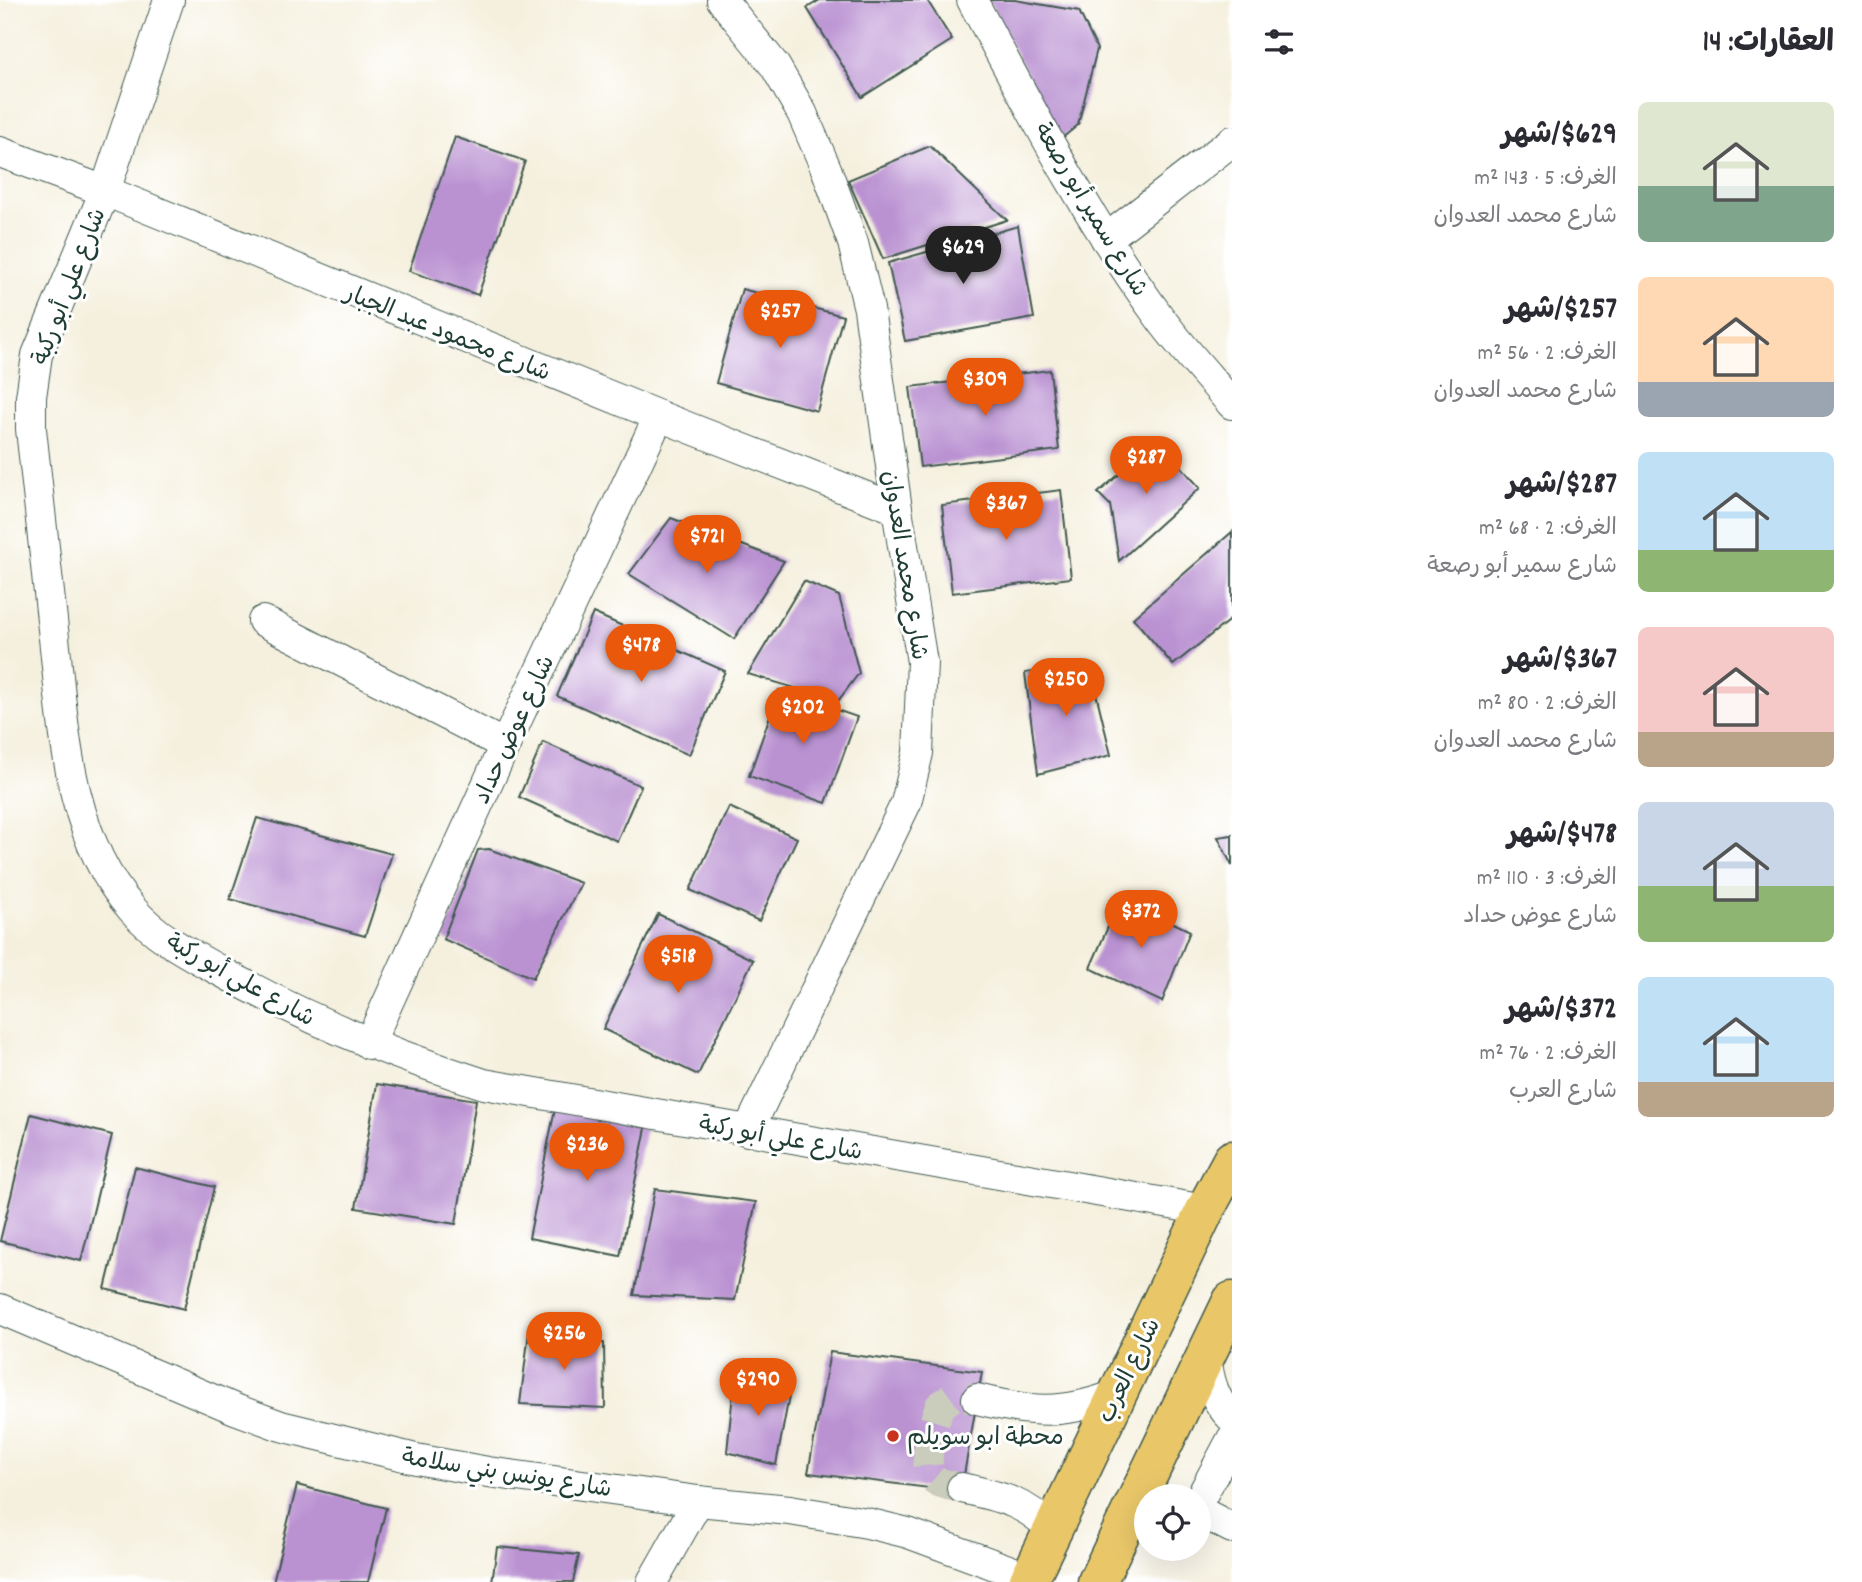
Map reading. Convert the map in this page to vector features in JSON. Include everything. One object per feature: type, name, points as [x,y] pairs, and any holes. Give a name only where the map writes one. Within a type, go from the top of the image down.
[{"type":"main road","name":"شارع العرب","points":[[1029,1580],[1205,1210],[1232,1160]]},
{"type":"main road","points":[[1150,1484],[1232,1301]]},
{"type":"main road","points":[[1097,1582],[1134,1520]]},
{"type":"street","name":"شارع علي أبو ركبة","points":[[169,0],[105,191],[37,355],[31,397],[31,429],[65,741],[90,838],[111,880],[132,910],[165,940],[274,1000],[369,1044],[484,1084],[1205,1210]]},
{"type":"street","name":"شارع محمد العدوان","points":[[722,0],[775,66],[802,113],[853,243],[869,309],[922,662],[918,753],[906,803],[748,1131]]},
{"type":"street","name":"شارع سمير أبو رصعة","points":[[972,0],[1106,239],[1160,318],[1232,404]]},
{"type":"street","points":[[1106,239],[1232,141]]},
{"type":"street","name":"شارع محمود عبد الجبار","points":[[0,152],[105,191],[659,416],[897,509]]},
{"type":"street","name":"شارع عوض حداد","points":[[369,1044],[659,416]]},
{"type":"street","points":[[263,621],[505,745]]},
{"type":"street","name":"شارع يونس بني سلامة","points":[[0,1309],[281,1426],[440,1464],[698,1501],[790,1510],[867,1523],[908,1533],[1029,1580]]},
{"type":"street","points":[[1206,1357],[1214,1395],[1232,1418]]},
{"type":"street","points":[[977,1399],[1018,1410],[1043,1411],[1068,1409],[1116,1395]]},
{"type":"street","points":[[1208,1484],[1232,1439]]},
{"type":"street","points":[[962,1488],[1009,1499],[1025,1506],[1052,1529]]},
{"type":"street","points":[[652,1582],[698,1501]]},
{"type":"street","points":[[1211,1517],[1232,1528]]},
{"type":"building","points":[[820,0],[927,0],[952,40],[862,97],[807,8]]},
{"type":"building","points":[[988,0],[1015,0],[1079,11],[1097,49],[1078,125],[1061,139]]},
{"type":"building","points":[[455,137],[525,161],[478,295],[409,271]]},
{"type":"building","points":[[930,146],[1007,220],[883,259],[848,180]]},
{"type":"building","points":[[1018,226],[1034,318],[905,341],[888,263]]},
{"type":"building","points":[[742,289],[843,316],[817,411],[716,383]]},
{"type":"building","points":[[1050,370],[1059,450],[920,467],[910,387]]},
{"type":"building","points":[[1158,440],[1200,488],[1119,561],[1110,505],[1098,493]]},
{"type":"building","points":[[1061,490],[1071,578],[952,593],[942,505]]},
{"type":"building","points":[[671,518],[784,561],[734,639],[629,574]]},
{"type":"building","points":[[1232,532],[1232,618],[1173,665],[1133,618]]},
{"type":"building","points":[[804,581],[839,596],[859,673],[838,701],[748,674]]},
{"type":"building","points":[[593,613],[725,671],[689,755],[557,696]]},
{"type":"building","points":[[1089,664],[1111,755],[1038,774],[1025,673]]},
{"type":"building","points":[[779,690],[857,717],[826,803],[749,776]]},
{"type":"building","points":[[543,742],[641,786],[617,841],[519,797]]},
{"type":"building","points":[[729,807],[797,838],[759,921],[690,890]]},
{"type":"building","points":[[257,818],[392,854],[365,936],[230,899]]},
{"type":"building","points":[[1232,835],[1232,866],[1218,837]]},
{"type":"building","points":[[489,849],[581,883],[533,978],[443,939],[478,850]]},
{"type":"building","points":[[1121,897],[1190,931],[1162,1002],[1090,968]]},
{"type":"building","points":[[658,914],[753,960],[698,1075],[603,1029]]},
{"type":"building","points":[[377,1084],[476,1100],[456,1224],[356,1208]]},
{"type":"building","points":[[555,1109],[646,1128],[620,1256],[529,1238]]},
{"type":"building","points":[[31,1114],[112,1135],[81,1261],[0,1241]]},
{"type":"building","points":[[135,1167],[214,1187],[184,1309],[105,1289]]},
{"type":"building","points":[[655,1189],[756,1202],[735,1300],[634,1295]]},
{"type":"building","points":[[529,1332],[604,1343],[605,1408],[520,1404]]},
{"type":"building","name":"محطة ابو سويلم","points":[[830,1352],[982,1372],[961,1492],[808,1473]]},
{"type":"building","points":[[735,1374],[791,1386],[776,1465],[727,1452]]},
{"type":"building","points":[[297,1485],[386,1508],[368,1582],[273,1582]]},
{"type":"building","points":[[497,1547],[579,1555],[573,1582],[492,1582]]},
{"type":"tunnel","points":[[962,1488],[941,1483],[930,1475],[929,1445],[940,1406],[954,1396],[977,1399]]},
{"type":"place","name":"محطة ابو سويلم","points":[[893,1436]]}]
